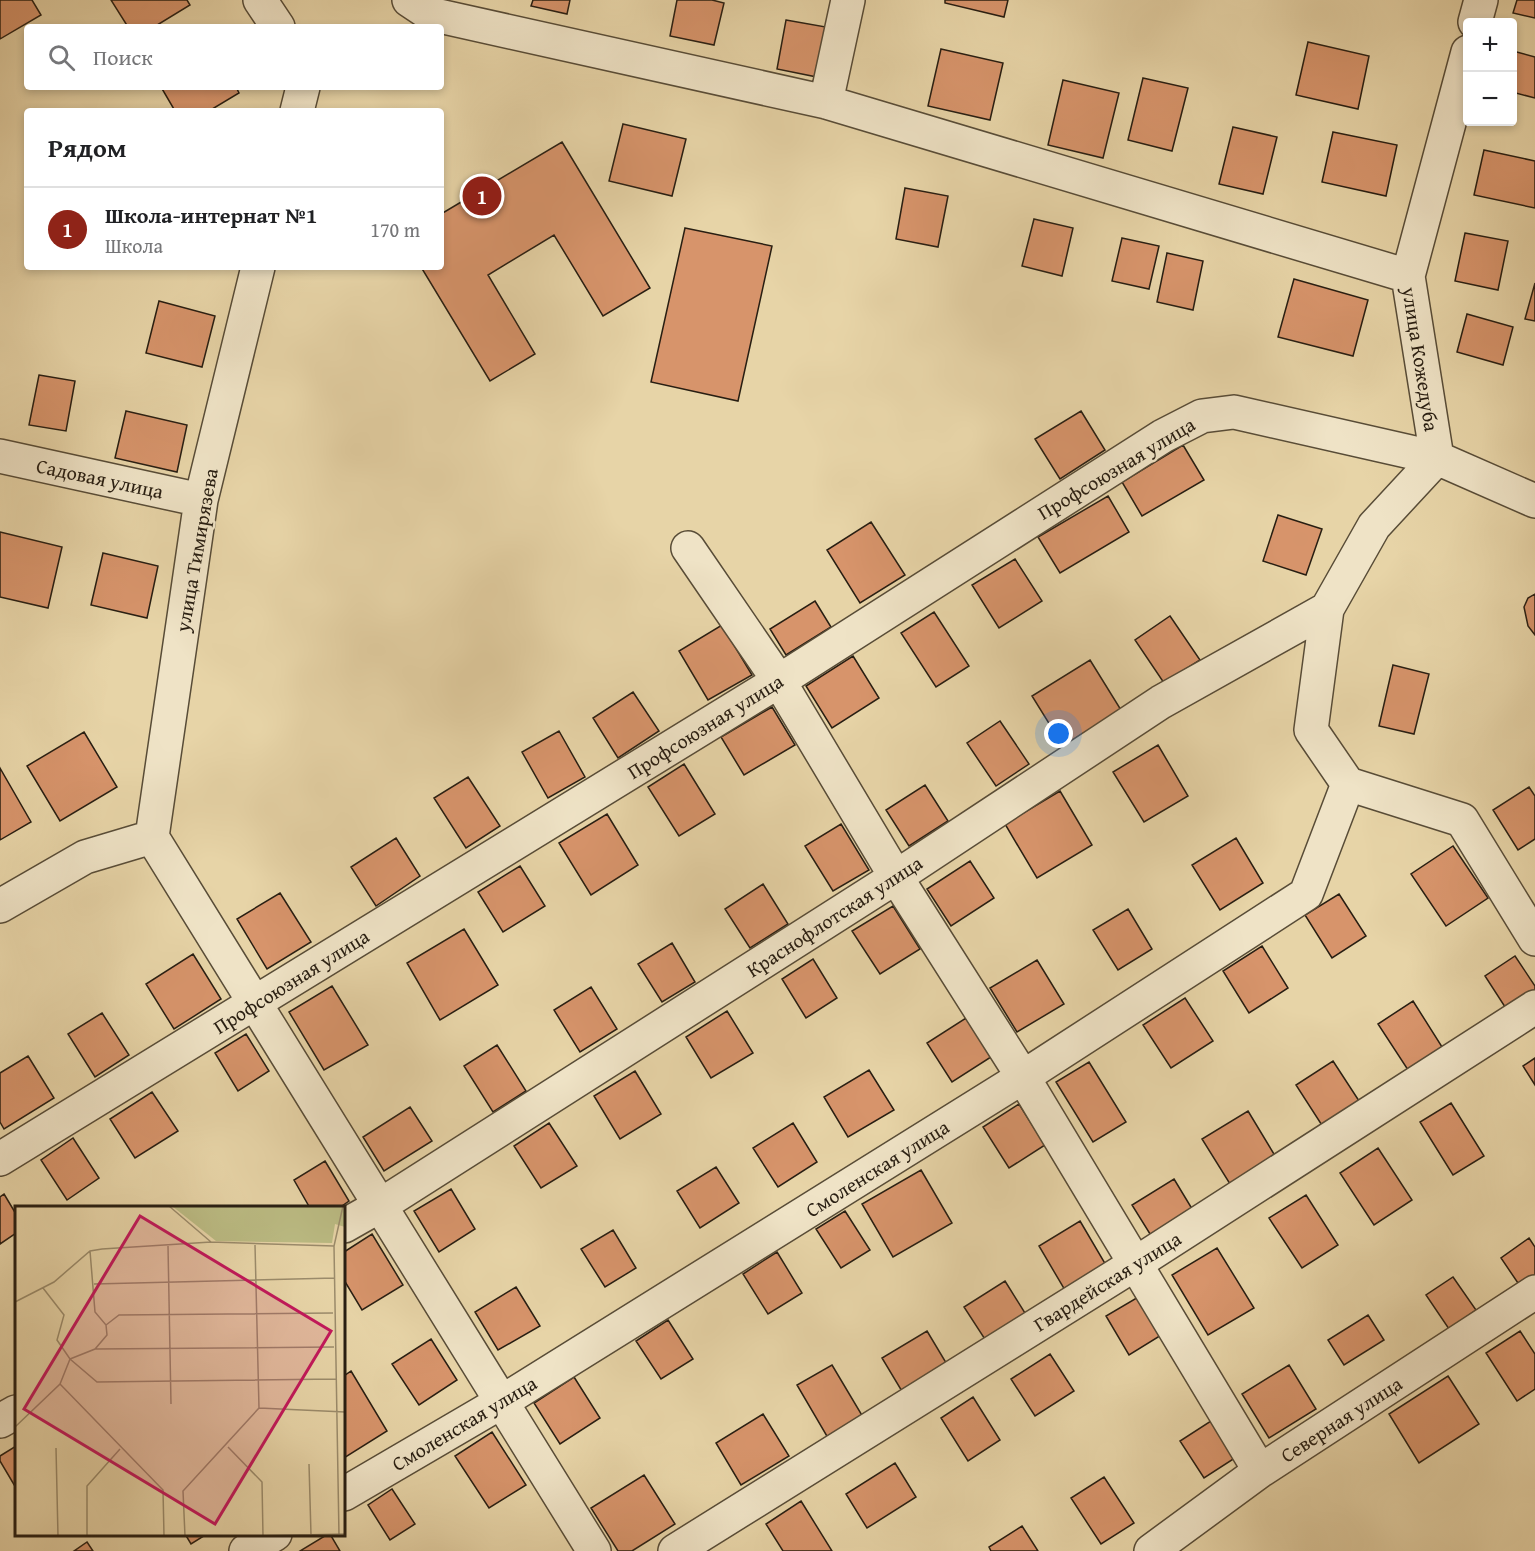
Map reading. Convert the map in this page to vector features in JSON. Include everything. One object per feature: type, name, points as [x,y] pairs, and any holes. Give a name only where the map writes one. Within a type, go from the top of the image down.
[{"type":"street","points":[[260,0],[276,24]]},
{"type":"street","points":[[409,0],[430,14],[826,102],[1408,276]]},
{"type":"street","points":[[826,102],[848,0]]},
{"type":"street","points":[[1476,18],[1481,0]]},
{"type":"street","name":"улица Кожедуба","points":[[1437,458],[1408,276],[1463,67]]},
{"type":"street","points":[[298,108],[302,90]]},
{"type":"street","name":"улица Тимирязева","points":[[152,837],[201,500],[257,270]]},
{"type":"street","name":"Профсоюзная улица","points":[[0,1159],[779,681],[1163,436],[1202,416],[1234,412],[1437,458],[1535,501]]},
{"type":"street","name":"Садовая улица","points":[[0,456],[201,500]]},
{"type":"street","points":[[1437,458],[1374,526],[1327,609],[1311,730],[1348,784],[1462,820],[1535,939]]},
{"type":"street","points":[[688,548],[779,681],[896,877],[1023,1077],[1260,1471]]},
{"type":"street","name":"Краснофлотская улица","points":[[345,1225],[381,1205],[896,877],[1161,702],[1327,609]]},
{"type":"street","name":"Смоленская улица","points":[[345,1493],[502,1401],[1023,1077],[1306,894],[1348,784]]},
{"type":"street","points":[[0,906],[85,857],[152,837],[594,1551]]},
{"type":"street","name":"Гвардейская улица","points":[[675,1551],[1135,1264],[1535,1007]]},
{"type":"street","name":"Северная улица","points":[[1151,1551],[1260,1471],[1535,1292]]},
{"type":"street","points":[[0,1421],[15,1413]]},
{"type":"street","points":[[246,1551],[271,1536]]},
{"type":"building","points":[[0,0],[32,0],[41,15],[0,39]]},
{"type":"building","points":[[111,0],[187,0],[190,5],[159,24],[126,24]]},
{"type":"building","points":[[533,0],[570,0],[567,14],[531,6]]},
{"type":"building","points":[[677,0],[712,0],[724,3],[714,45],[670,36]]},
{"type":"building","points":[[945,0],[1008,0],[1004,17],[945,3]]},
{"type":"building","points":[[1517,0],[1535,0],[1535,18],[1513,13]]},
{"type":"building","points":[[786,20],[826,27],[817,77],[777,69]]},
{"type":"building","points":[[1308,42],[1369,56],[1358,109],[1296,95]]},
{"type":"building","points":[[941,49],[1003,63],[990,120],[928,106]]},
{"type":"building","points":[[1517,52],[1535,57],[1535,98],[1517,93]]},
{"type":"building","points":[[1143,78],[1188,88],[1172,151],[1128,140]]},
{"type":"building","points":[[1063,80],[1119,93],[1103,158],[1048,145]]},
{"type":"building","points":[[163,90],[238,90],[239,93],[214,108],[173,108]]},
{"type":"building","points":[[623,124],[686,139],[672,196],[609,181]]},
{"type":"building","points":[[1233,127],[1277,137],[1263,194],[1219,184]]},
{"type":"building","points":[[1333,132],[1397,145],[1386,196],[1322,182]]},
{"type":"building","points":[[562,142],[650,288],[603,316],[554,235],[488,275],[535,354],[490,381],[423,270],[444,270],[444,212]]},
{"type":"building","points":[[1484,150],[1535,161],[1535,208],[1474,195]]},
{"type":"building","points":[[905,188],[948,196],[938,247],[896,239]]},
{"type":"building","points":[[1034,219],[1073,228],[1062,276],[1022,266]]},
{"type":"building","points":[[685,228],[772,246],[738,401],[651,382]]},
{"type":"building","points":[[1465,233],[1508,241],[1498,290],[1455,281]]},
{"type":"building","points":[[1122,238],[1159,246],[1149,289],[1112,281]]},
{"type":"building","points":[[1167,253],[1203,261],[1193,310],[1157,302]]},
{"type":"building","points":[[1294,279],[1368,300],[1353,356],[1278,337]]},
{"type":"building","points":[[1535,283],[1535,321],[1525,319]]},
{"type":"building","points":[[159,301],[215,316],[202,367],[146,353]]},
{"type":"building","points":[[1467,314],[1513,327],[1503,365],[1457,352]]},
{"type":"building","points":[[39,375],[75,381],[66,431],[29,425]]},
{"type":"building","points":[[126,411],[187,425],[177,472],[115,458]]},
{"type":"building","points":[[1081,411],[1105,450],[1060,479],[1035,439]]},
{"type":"building","points":[[1183,445],[1204,480],[1142,516],[1122,482]]},
{"type":"building","points":[[1108,496],[1129,532],[1060,573],[1038,537]]},
{"type":"building","points":[[1278,515],[1322,529],[1306,575],[1263,561]]},
{"type":"building","points":[[871,522],[905,575],[860,603],[827,550]]},
{"type":"building","points":[[0,532],[62,547],[48,608],[0,597]]},
{"type":"building","points":[[103,553],[158,566],[147,618],[91,605]]},
{"type":"building","points":[[1015,559],[1042,601],[999,628],[972,585]]},
{"type":"building","points":[[1535,594],[1535,635],[1528,626],[1524,607],[1528,598]]},
{"type":"building","points":[[815,601],[831,627],[786,655],[770,629]]},
{"type":"building","points":[[934,612],[969,666],[936,687],[901,633]]},
{"type":"building","points":[[1170,616],[1200,660],[1164,683],[1135,640]]},
{"type":"building","points":[[722,625],[752,675],[708,700],[679,651]]},
{"type":"building","points":[[853,656],[879,698],[832,728],[806,686]]},
{"type":"building","points":[[1090,660],[1121,710],[1063,746],[1032,696]]},
{"type":"building","points":[[1393,665],[1429,674],[1414,734],[1379,726]]},
{"type":"building","points":[[633,692],[659,731],[618,758],[593,718]]},
{"type":"building","points":[[772,707],[795,745],[744,775],[721,737]]},
{"type":"building","points":[[1000,721],[1029,764],[996,786],[967,743]]},
{"type":"building","points":[[559,731],[585,777],[548,798],[522,752]]},
{"type":"building","points":[[84,732],[117,787],[60,821],[27,766]]},
{"type":"building","points":[[1158,745],[1188,796],[1144,822],[1113,772]]},
{"type":"building","points":[[684,764],[715,814],[679,836],[648,787]]},
{"type":"building","points":[[0,768],[31,822],[0,840]]},
{"type":"building","points":[[468,777],[500,826],[466,848],[434,798]]},
{"type":"building","points":[[925,785],[948,821],[909,846],[886,810]]},
{"type":"building","points":[[1529,787],[1535,796],[1535,839],[1518,850],[1493,810]]},
{"type":"building","points":[[1060,791],[1092,845],[1037,878],[1005,824]]},
{"type":"building","points":[[607,814],[638,865],[591,895],[559,843]]},
{"type":"building","points":[[841,824],[869,870],[833,891],[805,846]]},
{"type":"building","points":[[396,838],[420,876],[376,906],[351,867]]},
{"type":"building","points":[[1236,838],[1263,883],[1220,910],[1192,865]]},
{"type":"building","points":[[1453,846],[1488,898],[1446,926],[1411,874]]},
{"type":"building","points":[[970,861],[994,898],[951,926],[927,889]]},
{"type":"building","points":[[520,866],[545,906],[503,932],[478,892]]},
{"type":"building","points":[[763,884],[788,924],[750,948],[725,909]]},
{"type":"building","points":[[280,893],[311,942],[267,969],[237,919]]},
{"type":"building","points":[[1339,894],[1366,936],[1332,958],[1305,915]]},
{"type":"building","points":[[893,906],[920,949],[880,974],[852,931]]},
{"type":"building","points":[[1128,909],[1152,949],[1118,970],[1093,930]]},
{"type":"building","points":[[464,929],[498,985],[440,1020],[407,963]]},
{"type":"building","points":[[672,943],[695,982],[662,1002],[638,964]]},
{"type":"building","points":[[1262,946],[1288,988],[1249,1013],[1223,971]]},
{"type":"building","points":[[193,954],[221,999],[174,1029],[146,984]]},
{"type":"building","points":[[1515,956],[1535,986],[1535,992],[1507,1010],[1485,976]]},
{"type":"building","points":[[813,959],[837,998],[806,1018],[782,979]]},
{"type":"building","points":[[1037,960],[1064,1004],[1017,1032],[990,988]]},
{"type":"building","points":[[332,986],[368,1045],[324,1070],[289,1012]]},
{"type":"building","points":[[591,987],[617,1029],[580,1052],[554,1010]]},
{"type":"building","points":[[1185,998],[1213,1041],[1171,1068],[1143,1025]]},
{"type":"building","points":[[1413,1001],[1444,1050],[1410,1073],[1378,1024]]},
{"type":"building","points":[[727,1011],[753,1053],[711,1078],[686,1037]]},
{"type":"building","points":[[102,1013],[129,1055],[95,1077],[68,1034]]},
{"type":"building","points":[[966,1018],[991,1057],[952,1082],[927,1043]]},
{"type":"building","points":[[246,1034],[269,1071],[238,1091],[215,1053]]},
{"type":"building","points":[[497,1045],[526,1091],[493,1112],[464,1066]]},
{"type":"building","points":[[28,1056],[54,1098],[4,1129],[0,1122],[0,1073]]},
{"type":"building","points":[[1535,1058],[1535,1085],[1523,1066]]},
{"type":"building","points":[[1333,1061],[1363,1107],[1325,1130],[1296,1085]]},
{"type":"building","points":[[1089,1062],[1126,1122],[1093,1142],[1056,1082]]},
{"type":"building","points":[[869,1070],[894,1110],[848,1137],[824,1097]]},
{"type":"building","points":[[635,1071],[661,1114],[620,1139],[594,1096]]},
{"type":"building","points":[[152,1092],[178,1131],[135,1158],[110,1119]]},
{"type":"building","points":[[1451,1103],[1484,1156],[1453,1175],[1420,1122]]},
{"type":"building","points":[[1019,1104],[1045,1145],[1009,1168],[983,1127]]},
{"type":"building","points":[[410,1107],[432,1141],[384,1171],[363,1137]]},
{"type":"building","points":[[1248,1111],[1280,1164],[1235,1192],[1202,1139]]},
{"type":"building","points":[[549,1123],[577,1166],[541,1188],[514,1146]]},
{"type":"building","points":[[793,1123],[817,1162],[778,1187],[753,1148]]},
{"type":"building","points":[[73,1138],[99,1178],[67,1200],[41,1160]]},
{"type":"building","points":[[1378,1148],[1412,1200],[1374,1225],[1340,1173]]},
{"type":"building","points":[[325,1161],[349,1201],[342,1206],[309,1206],[294,1180]]},
{"type":"building","points":[[716,1167],[739,1203],[700,1228],[677,1191]]},
{"type":"building","points":[[921,1170],[952,1223],[893,1257],[862,1204]]},
{"type":"building","points":[[1174,1179],[1197,1217],[1155,1242],[1132,1205]]},
{"type":"building","points":[[451,1189],[475,1229],[439,1252],[414,1211]]},
{"type":"building","points":[[4,1194],[15,1212],[15,1234],[0,1244],[0,1197]]},
{"type":"building","points":[[1306,1195],[1338,1245],[1302,1268],[1269,1218]]},
{"type":"building","points":[[845,1211],[870,1250],[841,1268],[816,1229]]},
{"type":"building","points":[[1080,1221],[1110,1272],[1069,1297],[1039,1246]]},
{"type":"building","points":[[613,1230],[636,1268],[605,1287],[581,1249]]},
{"type":"building","points":[[372,1234],[403,1285],[362,1310],[345,1282],[345,1251]]},
{"type":"building","points":[[1529,1238],[1535,1247],[1535,1277],[1520,1286],[1501,1258]]},
{"type":"building","points":[[1217,1248],[1254,1308],[1208,1335],[1172,1275]]},
{"type":"building","points":[[777,1252],[802,1293],[768,1314],[743,1274]]},
{"type":"building","points":[[1453,1277],[1476,1310],[1449,1329],[1426,1295]]},
{"type":"building","points":[[1005,1281],[1030,1321],[990,1347],[964,1307]]},
{"type":"building","points":[[516,1287],[540,1326],[498,1350],[475,1312]]},
{"type":"building","points":[[1140,1296],[1163,1334],[1129,1355],[1106,1316]]},
{"type":"building","points":[[1368,1315],[1384,1340],[1344,1365],[1328,1340]]},
{"type":"building","points":[[668,1320],[693,1359],[661,1379],[636,1341]]},
{"type":"building","points":[[927,1331],[948,1366],[903,1393],[882,1358]]},
{"type":"building","points":[[1520,1331],[1535,1354],[1535,1389],[1517,1401],[1486,1353]]},
{"type":"building","points":[[431,1339],[457,1380],[419,1405],[392,1364]]},
{"type":"building","points":[[1050,1354],[1074,1391],[1035,1416],[1011,1379]]},
{"type":"building","points":[[832,1365],[863,1417],[828,1438],[797,1385]]},
{"type":"building","points":[[1289,1365],[1316,1409],[1269,1438],[1242,1394]]},
{"type":"building","points":[[351,1371],[387,1431],[345,1457],[345,1375]]},
{"type":"building","points":[[1448,1376],[1479,1424],[1419,1463],[1389,1414]]},
{"type":"building","points":[[574,1377],[600,1418],[560,1444],[534,1403]]},
{"type":"building","points":[[973,1397],[1000,1440],[968,1461],[941,1418]]},
{"type":"building","points":[[763,1414],[789,1456],[741,1485],[716,1443]]},
{"type":"building","points":[[1214,1419],[1238,1456],[1204,1478],[1180,1441]]},
{"type":"building","points":[[492,1432],[526,1485],[489,1508],[455,1456]]},
{"type":"building","points":[[15,1447],[15,1486],[0,1461],[0,1456]]},
{"type":"building","points":[[895,1463],[916,1497],[867,1528],[846,1494]]},
{"type":"building","points":[[644,1475],[675,1524],[632,1551],[618,1551],[591,1508]]},
{"type":"building","points":[[1104,1477],[1134,1523],[1101,1544],[1071,1498]]},
{"type":"building","points":[[392,1489],[415,1524],[390,1540],[368,1505]]},
{"type":"building","points":[[801,1501],[832,1551],[783,1551],[766,1524]]},
{"type":"building","points":[[1022,1526],[1038,1551],[991,1551],[989,1547]]},
{"type":"building","points":[[186,1536],[204,1536],[191,1544]]},
{"type":"building","points":[[325,1536],[331,1536],[340,1551],[300,1551]]},
{"type":"building","points":[[87,1542],[93,1551],[74,1551]]},
{"type":"place","name":"Школа-интернат №1","points":[[482,196]]}]
